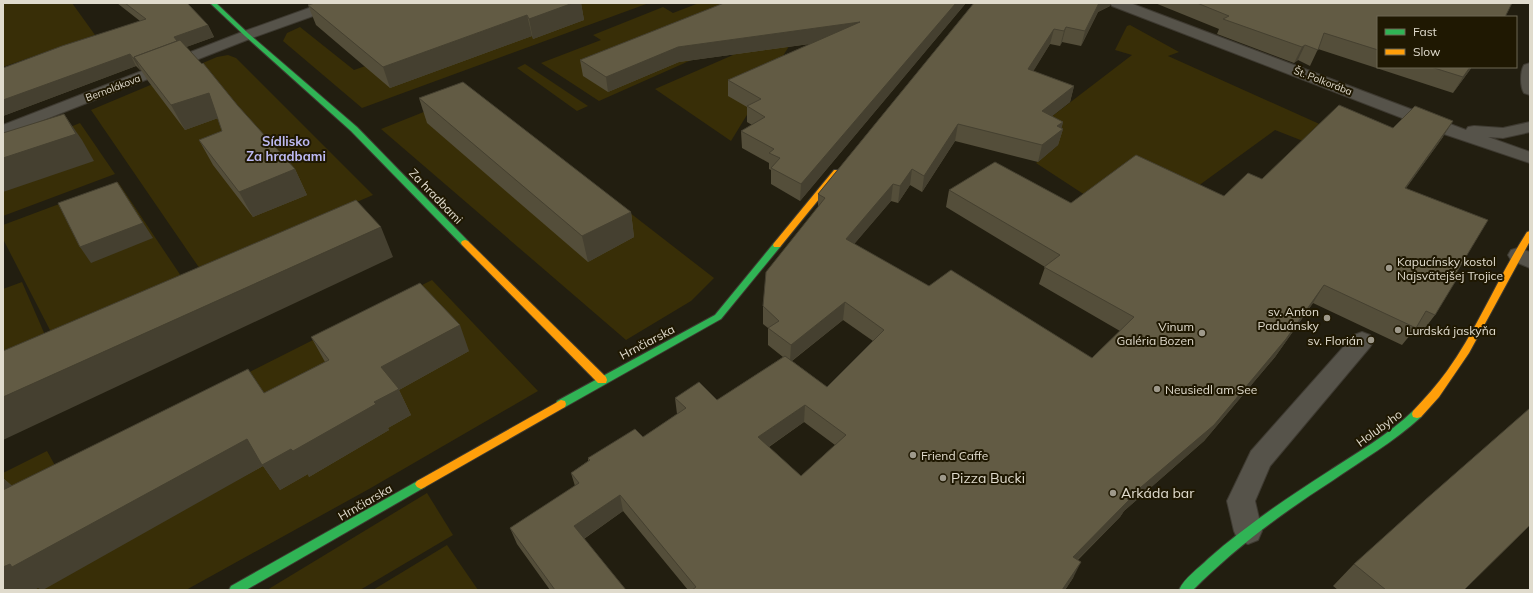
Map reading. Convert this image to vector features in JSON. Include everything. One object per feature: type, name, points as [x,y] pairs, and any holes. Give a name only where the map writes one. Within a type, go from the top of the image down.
[{"type":"street","name":"Za hradbami","points":[[213,3],[247,35],[354,129],[602,380]]},
{"type":"street","name":"Bernolákova","points":[[3,131],[247,35],[336,3]]},
{"type":"street","name":"Št. Polkorába","points":[[1117,3],[1447,129],[1530,158]]},
{"type":"street","points":[[1530,68],[1530,90]]},
{"type":"street","points":[[1447,129],[1503,133],[1530,127]]},
{"type":"street","name":"Hrnčiarska","points":[[234,590],[602,380],[718,317],[841,167]]},
{"type":"street","name":"Holubyho","points":[[1185,590],[1200,573],[1248,531],[1380,443],[1414,417],[1447,383],[1524,258],[1530,234]]},
{"type":"street","points":[[1248,531],[1241,501],[1260,459],[1362,341]]},
{"type":"shaded area","points":[[3,3],[72,3],[95,35],[3,67]]},
{"type":"shaded area","points":[[547,3],[649,3],[362,108],[283,41],[287,33],[300,27],[354,70]]},
{"type":"shaded area","points":[[699,3],[811,3],[815,5],[599,101],[541,63],[601,40],[593,35],[663,7],[673,13]]},
{"type":"shaded area","points":[[802,25],[731,141],[655,89]]},
{"type":"shaded area","points":[[1130,25],[1179,52],[1168,56],[1404,162],[1387,174],[1275,130],[1183,197],[1088,197],[1036,163],[1058,145],[1009,149],[1132,55],[1115,50],[1127,26]]},
{"type":"shaded area","points":[[228,55],[236,58],[373,195],[200,269],[91,110],[217,57]]},
{"type":"shaded area","points":[[525,64],[588,106],[577,111],[517,68]]},
{"type":"shaded area","points":[[474,92],[714,278],[691,301],[626,340],[381,129]]},
{"type":"shaded area","points":[[80,123],[115,174],[3,216],[3,154]]},
{"type":"shaded area","points":[[118,182],[181,276],[51,332],[3,239],[3,225]]},
{"type":"shaded area","points":[[432,280],[538,391],[369,489],[186,590],[3,590],[3,473],[47,451],[57,469]]},
{"type":"shaded area","points":[[22,282],[45,335],[3,353],[3,289]]},
{"type":"shaded area","points":[[427,493],[453,535],[360,590],[267,590]]},
{"type":"shaded area","points":[[447,545],[478,590],[373,590]]},
{"type":"building","points":[[125,3],[187,3],[208,25],[174,37],[177,41],[134,57],[135,58],[133,58],[130,54],[3,100],[3,68],[62,46],[146,19]]},
{"type":"building","points":[[315,3],[573,3],[529,19],[527,15],[383,67],[308,5]]},
{"type":"building","points":[[724,3],[956,3],[801,184],[771,168],[780,158],[769,153],[774,149],[741,131],[765,117],[747,106],[761,99],[728,80],[860,22],[678,47],[606,77],[580,60]]},
{"type":"building","points":[[974,3],[1099,3],[1085,31],[1066,27],[1064,31],[1054,29],[1028,69],[1074,86],[1042,111],[1063,122],[1057,126],[1063,129],[1042,145],[958,124],[924,176],[912,169],[900,186],[893,184],[846,239],[929,286],[951,270],[1092,358],[1134,317],[1044,267],[1060,255],[949,190],[995,162],[1071,203],[1136,155],[1224,196],[1248,173],[1262,179],[1339,105],[1393,128],[1415,106],[1453,121],[1405,188],[1488,220],[1455,275],[1458,277],[1435,315],[1426,311],[1416,328],[1324,285],[1286,339],[1214,425],[1127,499],[1129,500],[1073,557],[1081,562],[1062,590],[692,590],[696,587],[620,495],[574,526],[626,590],[555,590],[510,528],[579,483],[571,473],[590,460],[588,458],[635,429],[643,437],[686,408],[675,398],[699,382],[717,400],[785,356],[827,387],[884,330],[845,302],[791,345],[768,328],[779,321],[763,306],[766,272],[825,198],[818,194]],"holes":[[[805,405],[846,435],[801,476],[758,437]]]},
{"type":"building","points":[[1197,3],[1512,3],[1506,16],[1377,16],[1377,50],[1324,33],[1318,50],[1305,45],[1302,47],[1223,19],[1229,16]]},
{"type":"building","points":[[180,40],[202,64],[203,63],[238,106],[295,169],[239,192],[199,140],[222,131],[209,93],[171,105],[134,57]]},
{"type":"building","points":[[1434,68],[1469,68],[1463,77]]},
{"type":"building","points":[[463,82],[631,212],[582,236],[419,98]]},
{"type":"building","points":[[64,114],[76,134],[3,158],[3,133]]},
{"type":"building","points":[[117,182],[143,223],[80,247],[58,203]]},
{"type":"building","points":[[356,200],[381,227],[3,397],[3,351]]},
{"type":"building","points":[[420,283],[460,325],[381,367],[399,389],[374,402],[376,404],[293,451],[291,449],[262,465],[247,439],[12,567],[10,564],[3,567],[3,490],[248,369],[264,393],[329,360],[311,337]]},
{"type":"building","points":[[1530,408],[1530,525],[1464,590],[1386,590],[1354,564],[1425,500]]},
{"type":"traffic: fast","points":[[213,3],[247,35],[354,129],[465,243]]},
{"type":"traffic: fast","points":[[561,404],[718,317],[777,245]]},
{"type":"traffic: fast","points":[[1185,590],[1218,558],[1253,529],[1309,490],[1386,440],[1417,414]]},
{"type":"traffic: fast","points":[[235,590],[421,484]]},
{"type":"traffic: slow","points":[[777,245],[837,172]]},
{"type":"traffic: slow","points":[[1417,414],[1435,394],[1466,350],[1530,234]]},
{"type":"traffic: slow","points":[[465,243],[602,380]]},
{"type":"traffic: slow","points":[[421,484],[561,404]]},
{"type":"place","name":"Kapucínsky kostol Najsvätejšej Trojice","points":[[1389,268]]},
{"type":"place","name":"sv. Anton Paduánsky","points":[[1327,318]]},
{"type":"place","name":"Lurdská jaskyňa","points":[[1398,330]]},
{"type":"place","name":"Vinum Galéria Bozen","points":[[1202,333]]},
{"type":"place","name":"sv. Florián","points":[[1371,340]]},
{"type":"place","name":"Neusiedl am See","points":[[1157,389]]},
{"type":"place","name":"Friend Caffe","points":[[913,455]]},
{"type":"place","name":"Pizza Bucki","points":[[943,478]]},
{"type":"place","name":"Arkáda bar","points":[[1113,493]]},
{"type":"district","name":"Sídlisko Za hradbami","points":[[286,148]]}]
